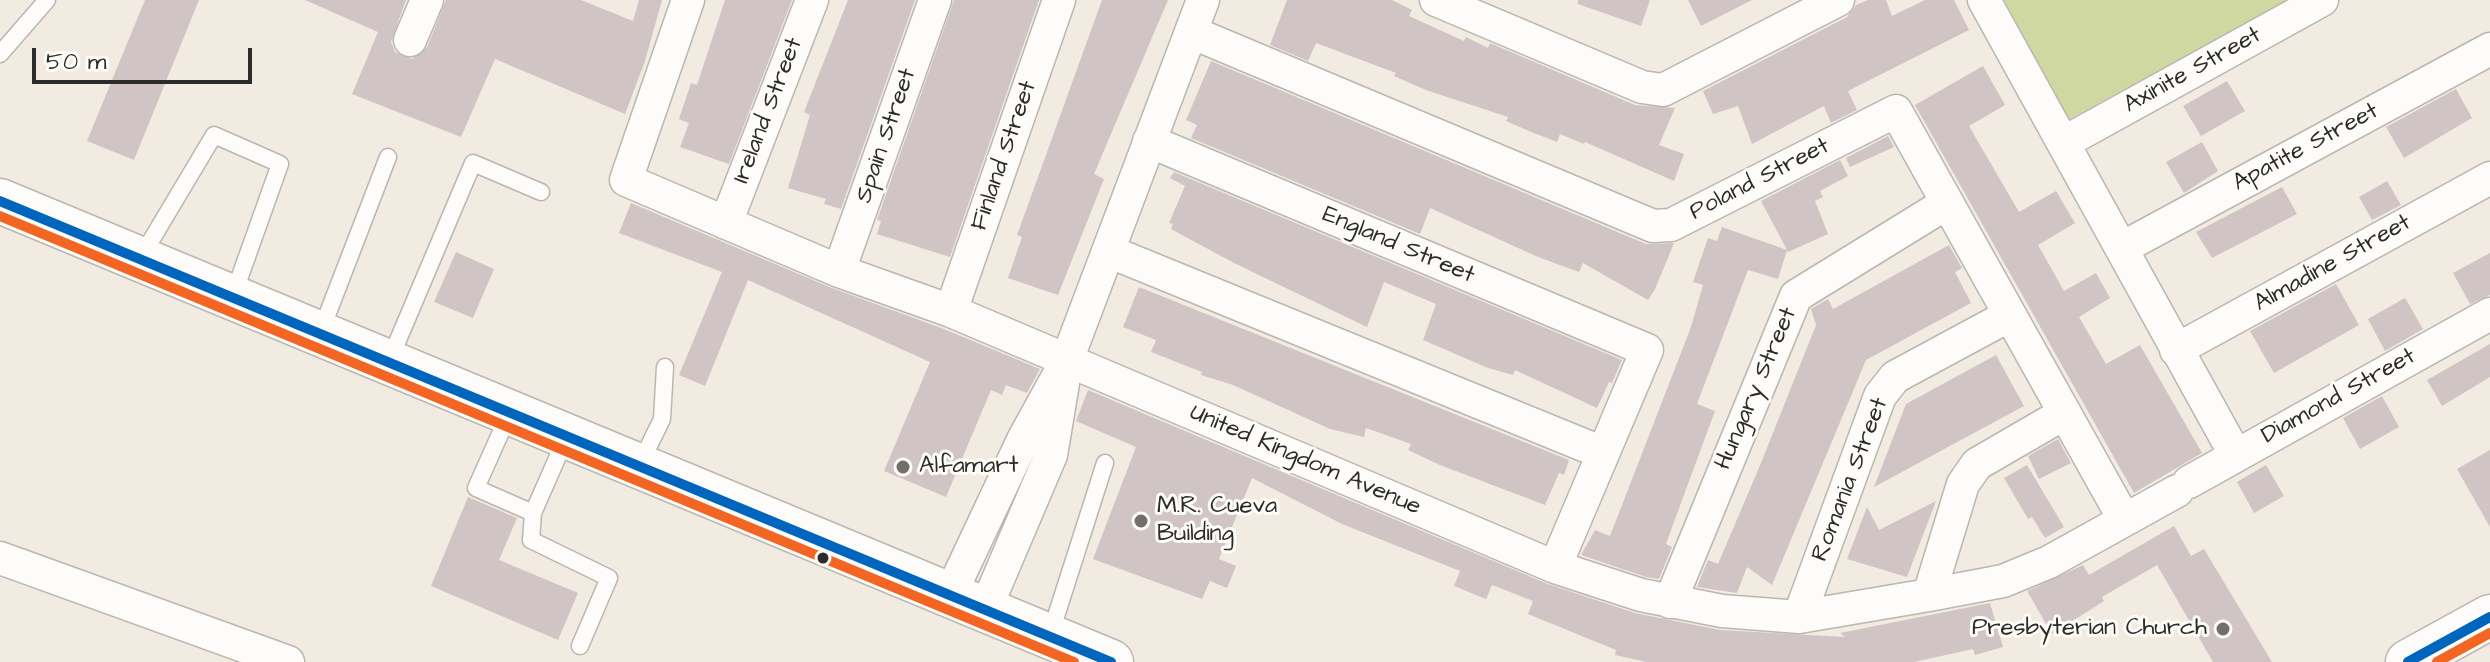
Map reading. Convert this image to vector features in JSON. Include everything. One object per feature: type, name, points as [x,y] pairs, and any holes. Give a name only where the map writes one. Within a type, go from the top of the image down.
[{"type":"main road","points":[[0,201],[1111,662]]},
{"type":"main road","points":[[2408,662],[2490,617]]},
{"type":"street","name":"United Kingdom Avenue","points":[[688,0],[626,180],[839,271],[951,311],[1555,567],[1670,602],[1722,611],[1799,617],[2003,581],[2049,562],[2183,487]]},
{"type":"street","name":"Ireland Street","points":[[726,223],[812,0]]},
{"type":"street","name":"Spain Street","points":[[839,271],[935,0]]},
{"type":"street","name":"Finland Street","points":[[951,311],[1059,0]]},
{"type":"street","points":[[968,602],[1051,455],[1067,360],[1203,0]]},
{"type":"street","points":[[1436,0],[1642,87],[1663,90],[1838,0]]},
{"type":"street","points":[[1984,0],[2235,454]]},
{"type":"street","name":"Axinite Street","points":[[2063,143],[2322,0]]},
{"type":"street","points":[[410,40],[422,1]]},
{"type":"street","name":"Poland Street","points":[[1191,32],[1653,226],[1671,225],[1896,111],[2124,519]]},
{"type":"street","name":"Apatite Street","points":[[2122,248],[2490,49]]},
{"type":"street","name":"England Street","points":[[1149,141],[1647,350],[1603,453]]},
{"type":"street","name":"Almadine Street","points":[[2176,350],[2490,178]]},
{"type":"street","name":"Hungary Street","points":[[1670,602],[1796,296],[1947,203]]},
{"type":"street","points":[[1108,251],[1603,453],[1555,567]]},
{"type":"street","name":"Diamond Street","points":[[2183,487],[2235,454],[2490,314]]},
{"type":"street","name":"Romania Street","points":[[1799,617],[1880,396],[1895,377],[2010,315]]},
{"type":"street","points":[[1929,595],[1963,484],[1977,464],[2065,413]]},
{"type":"street","points":[[0,558],[288,662]]},
{"type":"lane","points":[[0,54],[47,0]]},
{"type":"lane","points":[[140,259],[214,135],[280,164],[233,298]]},
{"type":"lane","points":[[320,334],[388,157]]},
{"type":"lane","points":[[388,362],[473,163],[541,192]]},
{"type":"lane","points":[[639,466],[662,419],[665,367]]},
{"type":"lane","points":[[510,413],[476,488],[533,513]]},
{"type":"lane","points":[[567,436],[533,513],[531,540],[609,578],[580,646]]},
{"type":"lane","points":[[1050,636],[1105,463]]},
{"type":"green space","points":[[2004,0],[2290,0],[2068,120]]},
{"type":"building","points":[[145,0],[199,0],[134,160],[87,141]]},
{"type":"building","points":[[305,0],[406,0],[391,42],[395,52],[412,59],[427,47],[446,0],[581,0],[633,21],[639,0],[662,0],[645,61],[625,114],[495,59],[461,137],[352,94],[378,32]]},
{"type":"building","points":[[725,0],[792,0],[729,164],[680,147],[689,123],[679,119],[691,83],[697,85]]},
{"type":"building","points":[[848,0],[915,0],[841,209],[824,204],[826,199],[788,188],[810,115],[804,112]]},
{"type":"building","points":[[954,0],[1039,0],[950,257],[877,234],[881,221],[877,220]]},
{"type":"building","points":[[1102,0],[1168,0],[1094,174],[1104,179],[1058,295],[1008,278],[1022,237],[1017,235]]},
{"type":"building","points":[[1287,0],[1392,0],[1412,10],[1409,16],[1464,41],[1466,37],[1488,48],[1490,43],[1635,105],[1675,108],[1659,145],[1684,154],[1674,181],[1585,142],[1560,134],[1557,142],[1506,121],[1508,117],[1426,90],[1394,76],[1396,73],[1316,43],[1308,61],[1270,45]]},
{"type":"building","points":[[1578,0],[1650,0],[1641,26],[1578,4]]},
{"type":"building","points":[[1688,0],[1752,0],[1701,26]]},
{"type":"building","points":[[1868,0],[1886,0],[1892,16],[1925,0],[1954,0],[1969,30],[1848,91],[1857,110],[1831,123],[1824,106],[1752,144],[1738,106],[1713,114],[1703,91],[1847,17],[1856,5]]},
{"type":"building","points":[[1211,61],[1646,244],[1674,243],[1655,289],[1648,300],[1583,263],[1579,272],[1430,208],[1420,234],[1191,138],[1197,125],[1186,120]]},
{"type":"building","points":[[1983,66],[2005,105],[1969,126],[2019,212],[2056,191],[2075,223],[2038,245],[2064,291],[2096,273],[2110,298],[2079,317],[2106,364],[2140,345],[2202,453],[2134,493],[1915,105]]},
{"type":"building","points":[[2227,81],[2245,111],[2201,136],[2183,106]]},
{"type":"building","points":[[2456,89],[2472,118],[2404,158],[2386,127]]},
{"type":"building","points":[[1888,136],[1894,147],[1850,167],[1846,158]]},
{"type":"building","points":[[2202,142],[2218,171],[2184,193],[2166,162]]},
{"type":"building","points":[[1840,160],[1848,176],[1820,191],[1823,197],[1815,201],[1828,234],[1788,252],[1761,201]]},
{"type":"building","points":[[1174,172],[1622,360],[1612,383],[1609,382],[1597,408],[1515,370],[1513,375],[1488,368],[1423,340],[1436,304],[1384,282],[1367,327],[1234,263],[1171,229],[1173,224],[1169,223],[1185,186],[1170,178]]},
{"type":"building","points":[[2387,181],[2401,205],[2372,220],[2359,197]]},
{"type":"building","points":[[2282,187],[2297,214],[2212,258],[2196,232]]},
{"type":"building","points":[[631,203],[832,288],[944,329],[1040,369],[1027,393],[1006,385],[1002,395],[991,390],[946,497],[884,471],[930,362],[748,280],[705,386],[679,375],[722,272],[619,233]]},
{"type":"building","points":[[1722,227],[1787,250],[1778,279],[1748,270],[1697,404],[1715,411],[1666,544],[1672,547],[1659,579],[1646,577],[1581,555],[1595,530],[1610,536],[1691,327],[1703,285],[1693,282],[1708,238],[1717,241]]},
{"type":"building","points":[[1949,245],[1962,268],[1955,272],[1971,303],[1866,360],[1772,585],[1747,567],[1737,593],[1697,587],[1708,560],[1718,564],[1761,463],[1816,325],[1811,309],[1828,299],[1833,309]]},
{"type":"building","points":[[456,252],[494,269],[473,318],[434,302]]},
{"type":"building","points":[[2490,253],[2490,295],[2470,304],[2453,273]]},
{"type":"building","points":[[2336,284],[2359,325],[2274,373],[2250,331]]},
{"type":"building","points":[[1139,287],[1569,460],[1564,475],[1559,473],[1545,505],[1440,465],[1408,450],[1411,444],[1366,428],[1364,437],[1330,429],[1233,385],[1201,375],[1202,372],[1151,352],[1156,340],[1123,327]]},
{"type":"building","points":[[2405,298],[2423,329],[2385,351],[2368,319]]},
{"type":"building","points":[[2490,344],[2490,377],[2442,406],[2427,380]]},
{"type":"building","points":[[1996,355],[2024,406],[1874,487],[1906,404]]},
{"type":"building","points":[[1088,390],[1548,584],[1635,613],[1720,630],[1845,637],[1840,633],[1990,603],[2003,647],[1975,655],[1973,649],[1914,662],[1647,662],[1615,655],[1616,650],[1528,614],[1533,601],[1492,585],[1486,599],[1454,586],[1460,571],[1342,524],[1252,478],[1219,559],[1236,566],[1227,588],[1210,581],[1202,599],[1093,559],[1136,447],[1076,421]]},
{"type":"building","points":[[2382,396],[2399,427],[2360,449],[2343,418]]},
{"type":"building","points":[[2058,439],[2071,463],[2039,479],[2028,456]]},
{"type":"building","points":[[2490,450],[2490,527],[2457,469]]},
{"type":"building","points":[[2027,465],[2064,527],[2045,538],[2032,517],[2028,519],[2004,478]]},
{"type":"building","points":[[2266,465],[2284,496],[2254,513],[2237,482]]},
{"type":"building","points":[[468,497],[517,518],[499,560],[578,593],[558,640],[431,586]]},
{"type":"building","points":[[1936,501],[1907,577],[1847,559],[1867,507],[1879,530]]},
{"type":"building","points":[[2174,526],[2191,556],[2204,549],[2272,662],[2213,662],[2157,565],[2102,597],[2104,601],[2052,634],[2027,591],[2083,565],[2089,575]]},
{"type":"transit line","points":[[0,201],[1111,662]]},
{"type":"transit line","points":[[0,216],[1074,662]]},
{"type":"transit line","points":[[2408,662],[2490,617]]},
{"type":"transit line","points":[[2437,662],[2490,633]]},
{"type":"place","name":"Alfamart","points":[[903,467]]},
{"type":"place","name":"M.R. Cueva Building","points":[[1141,521]]},
{"type":"place","name":"Presbyterian Church","points":[[2223,629]]}]
